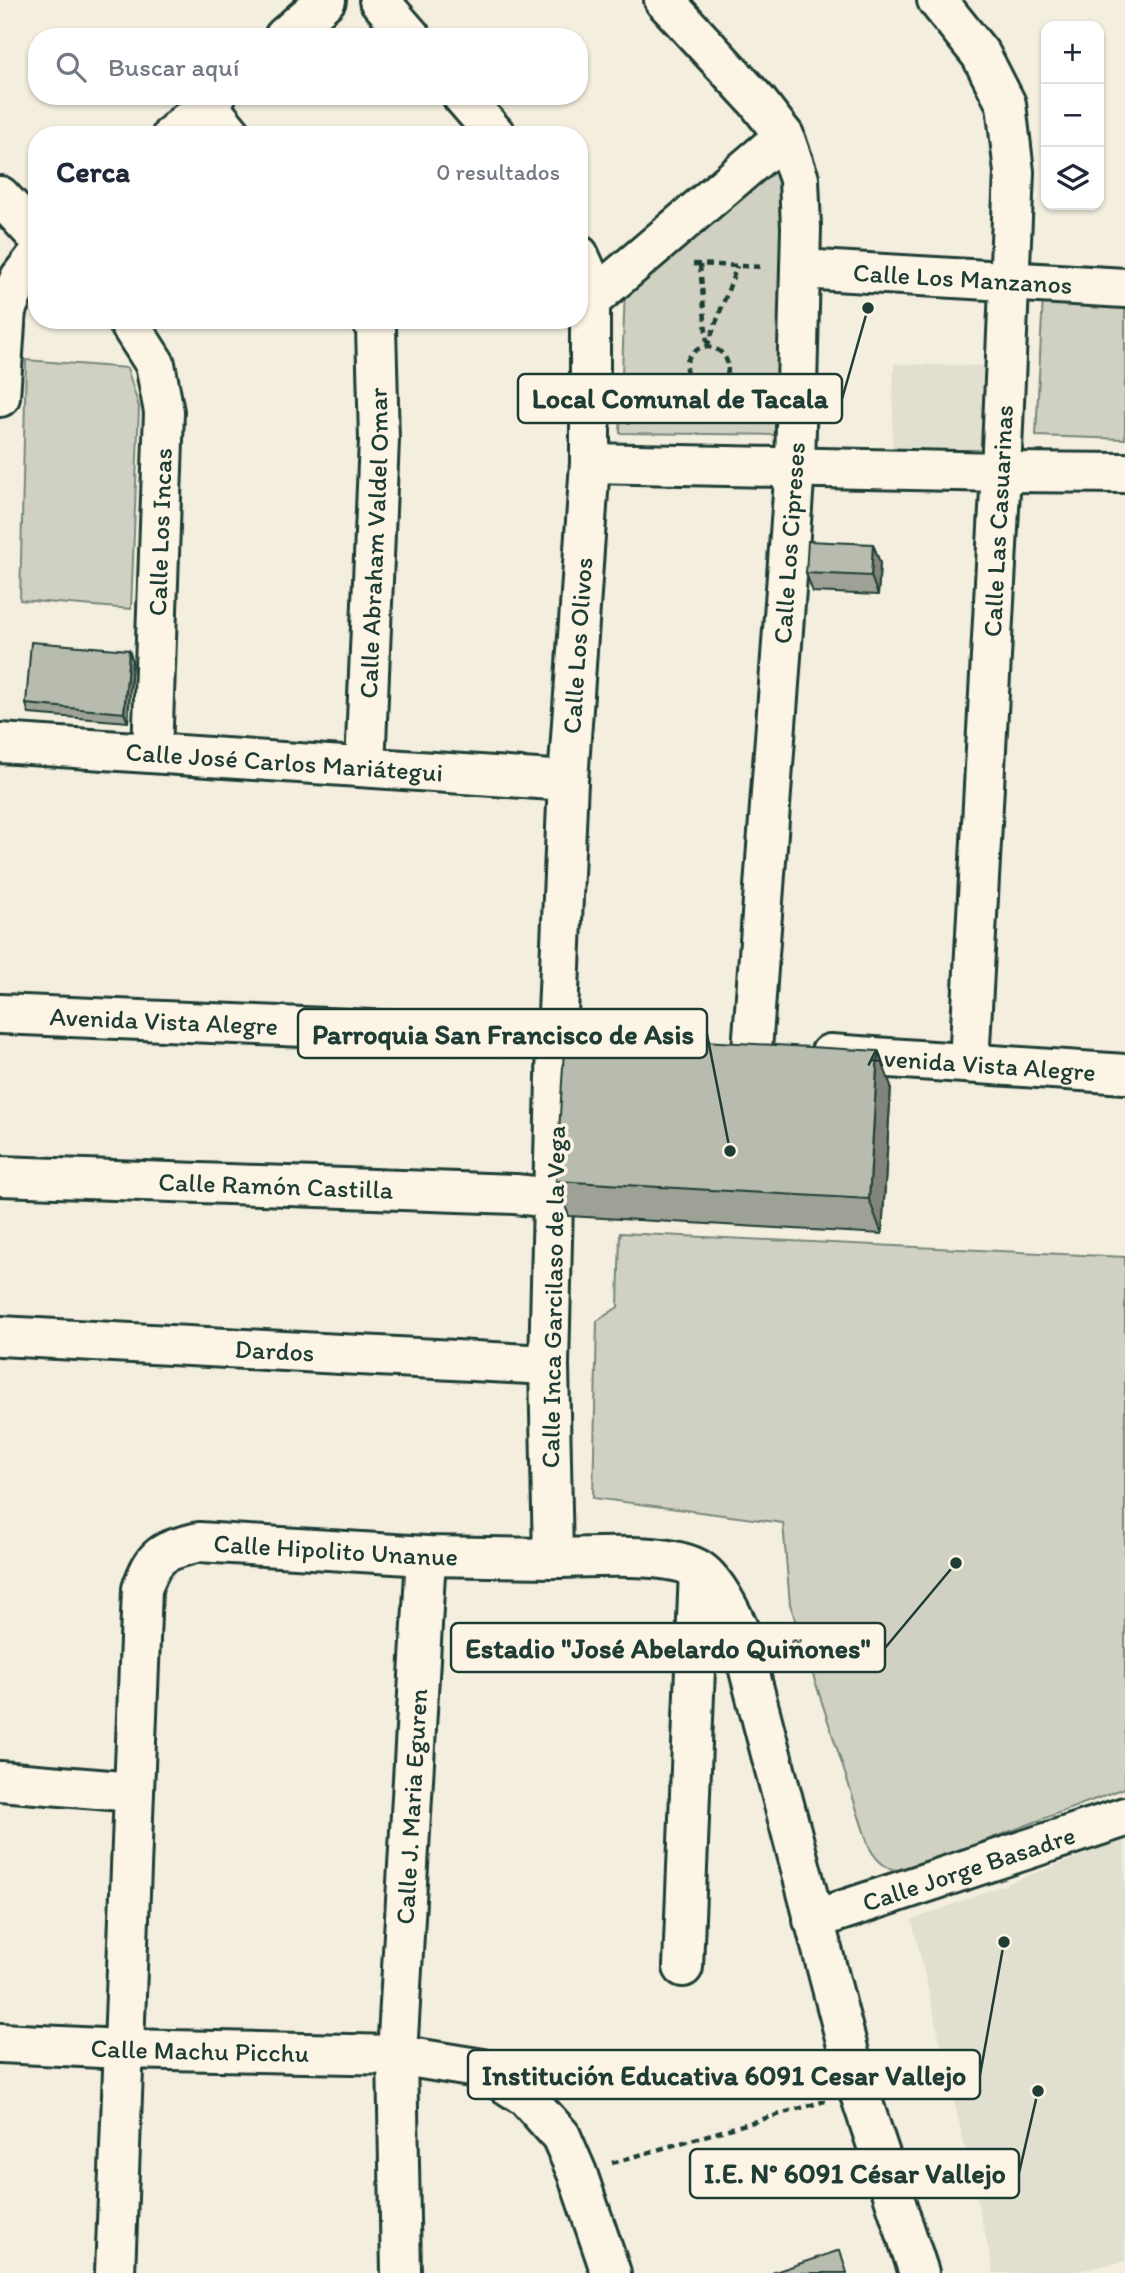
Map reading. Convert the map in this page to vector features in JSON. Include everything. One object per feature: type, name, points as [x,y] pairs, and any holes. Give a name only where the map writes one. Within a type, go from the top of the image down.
[{"type":"street","points":[[294,28],[326,0]]},
{"type":"street","points":[[379,0],[403,28]]},
{"type":"street","name":"Calle Los Cipreses","points":[[664,0],[757,101],[784,135],[799,179],[800,269],[795,467],[738,1049]]},
{"type":"street","name":"Calle Las Casuarinas","points":[[937,0],[981,55],[1006,104],[1014,172],[1001,472],[969,1063]]},
{"type":"street","points":[[182,126],[205,105]]},
{"type":"street","points":[[214,105],[227,126]]},
{"type":"street","points":[[470,105],[488,126]]},
{"type":"street","points":[[590,301],[784,135]]},
{"type":"street","points":[[0,196],[28,226]]},
{"type":"street","points":[[0,397],[3,310],[28,268]]},
{"type":"street","name":"Calle Los Manzanos","points":[[800,269],[1125,288]]},
{"type":"street","name":"Calle Los Olivos","points":[[557,1037],[568,781],[590,463],[588,276]]},
{"type":"street","name":"Calle Los Incas","points":[[133,329],[155,364],[164,412],[152,753]]},
{"type":"street","name":"Calle Abraham Valdel Omar","points":[[365,767],[379,440],[376,329]]},
{"type":"street","points":[[590,463],[1125,473]]},
{"type":"street","name":"Calle José Carlos Mariátegui","points":[[0,743],[568,781]]},
{"type":"street","name":"Avenida Vista Alegre","points":[[0,1014],[613,1041]]},
{"type":"street","name":"Calle Inca Garcilaso de la Vega","points":[[553,1558],[549,1365],[557,1037]]},
{"type":"street","name":"Avenida Vista Alegre","points":[[738,1049],[1125,1074]]},
{"type":"street","name":"Calle Ramón Castilla","points":[[0,1176],[514,1194],[553,1198]]},
{"type":"street","name":"Dardos","points":[[0,1336],[549,1365]]},
{"type":"street","name":"Calle Hipolito Unanue","points":[[134,1792],[142,1589],[150,1564],[169,1549],[199,1542],[426,1556],[661,1558],[699,1570]]},
{"type":"street","name":"Calle J. Maria Eguren","points":[[401,2273],[397,2055],[426,1556]]},
{"type":"street","points":[[699,1570],[724,1599],[738,1628],[859,2091],[919,2273]]},
{"type":"street","points":[[683,1967],[699,1570]]},
{"type":"street","points":[[0,1781],[134,1792],[115,2273]]},
{"type":"street","name":"Calle Jorge Basadre","points":[[813,1920],[1125,1817]]},
{"type":"street","name":"Calle Machu Picchu","points":[[0,2043],[122,2049],[397,2055],[483,2069],[526,2097],[561,2136],[577,2173],[611,2273]]},
{"type":"path","points":[[636,262],[800,269]]},
{"type":"path","points":[[700,265],[707,347]]},
{"type":"path","points":[[707,347],[737,266]]},
{"type":"path","points":[[707,347],[715,348],[725,357],[726,377],[716,387],[709,389],[691,382],[686,369],[690,356],[707,347]]},
{"type":"path","points":[[590,463],[627,422],[691,382]]},
{"type":"path","points":[[577,2173],[859,2091]]},
{"type":"shaded area","points":[[771,160],[783,182],[784,435],[620,433],[625,286]]},
{"type":"shaded area","points":[[1043,296],[1125,300],[1125,439],[1036,436]]},
{"type":"shaded area","points":[[26,360],[127,368],[139,407],[131,609],[20,600]]},
{"type":"shaded area","points":[[894,364],[985,366],[983,452],[892,451]]},
{"type":"shaded area","points":[[620,1233],[1125,1257],[1125,1788],[907,1870],[894,1870],[876,1858],[869,1847],[790,1604],[783,1523],[593,1498],[597,1321],[618,1307]]},
{"type":"shaded area","points":[[1125,1839],[1125,2261],[1069,2273],[994,2273],[912,1920]]},
{"type":"building","points":[[808,541],[873,544],[871,576],[806,573]]},
{"type":"building","points":[[31,642],[129,650],[124,713],[26,704]]},
{"type":"building","points":[[565,1033],[878,1051],[869,1199],[556,1181]]},
{"type":"building","points":[[840,2250],[847,2273],[772,2273]]},
{"type":"place","name":"Local Comunal de Tacala","points":[[868,308]]},
{"type":"place","name":"Parroquia San Francisco de Asis","points":[[730,1151]]},
{"type":"place","name":"Estadio \"José Abelardo Quiñones\"","points":[[956,1563]]},
{"type":"place","name":"Institución Educativa 6091 Cesar Vallejo","points":[[1004,1942]]},
{"type":"place","name":"I.E. N° 6091 César Vallejo","points":[[1038,2091]]}]
